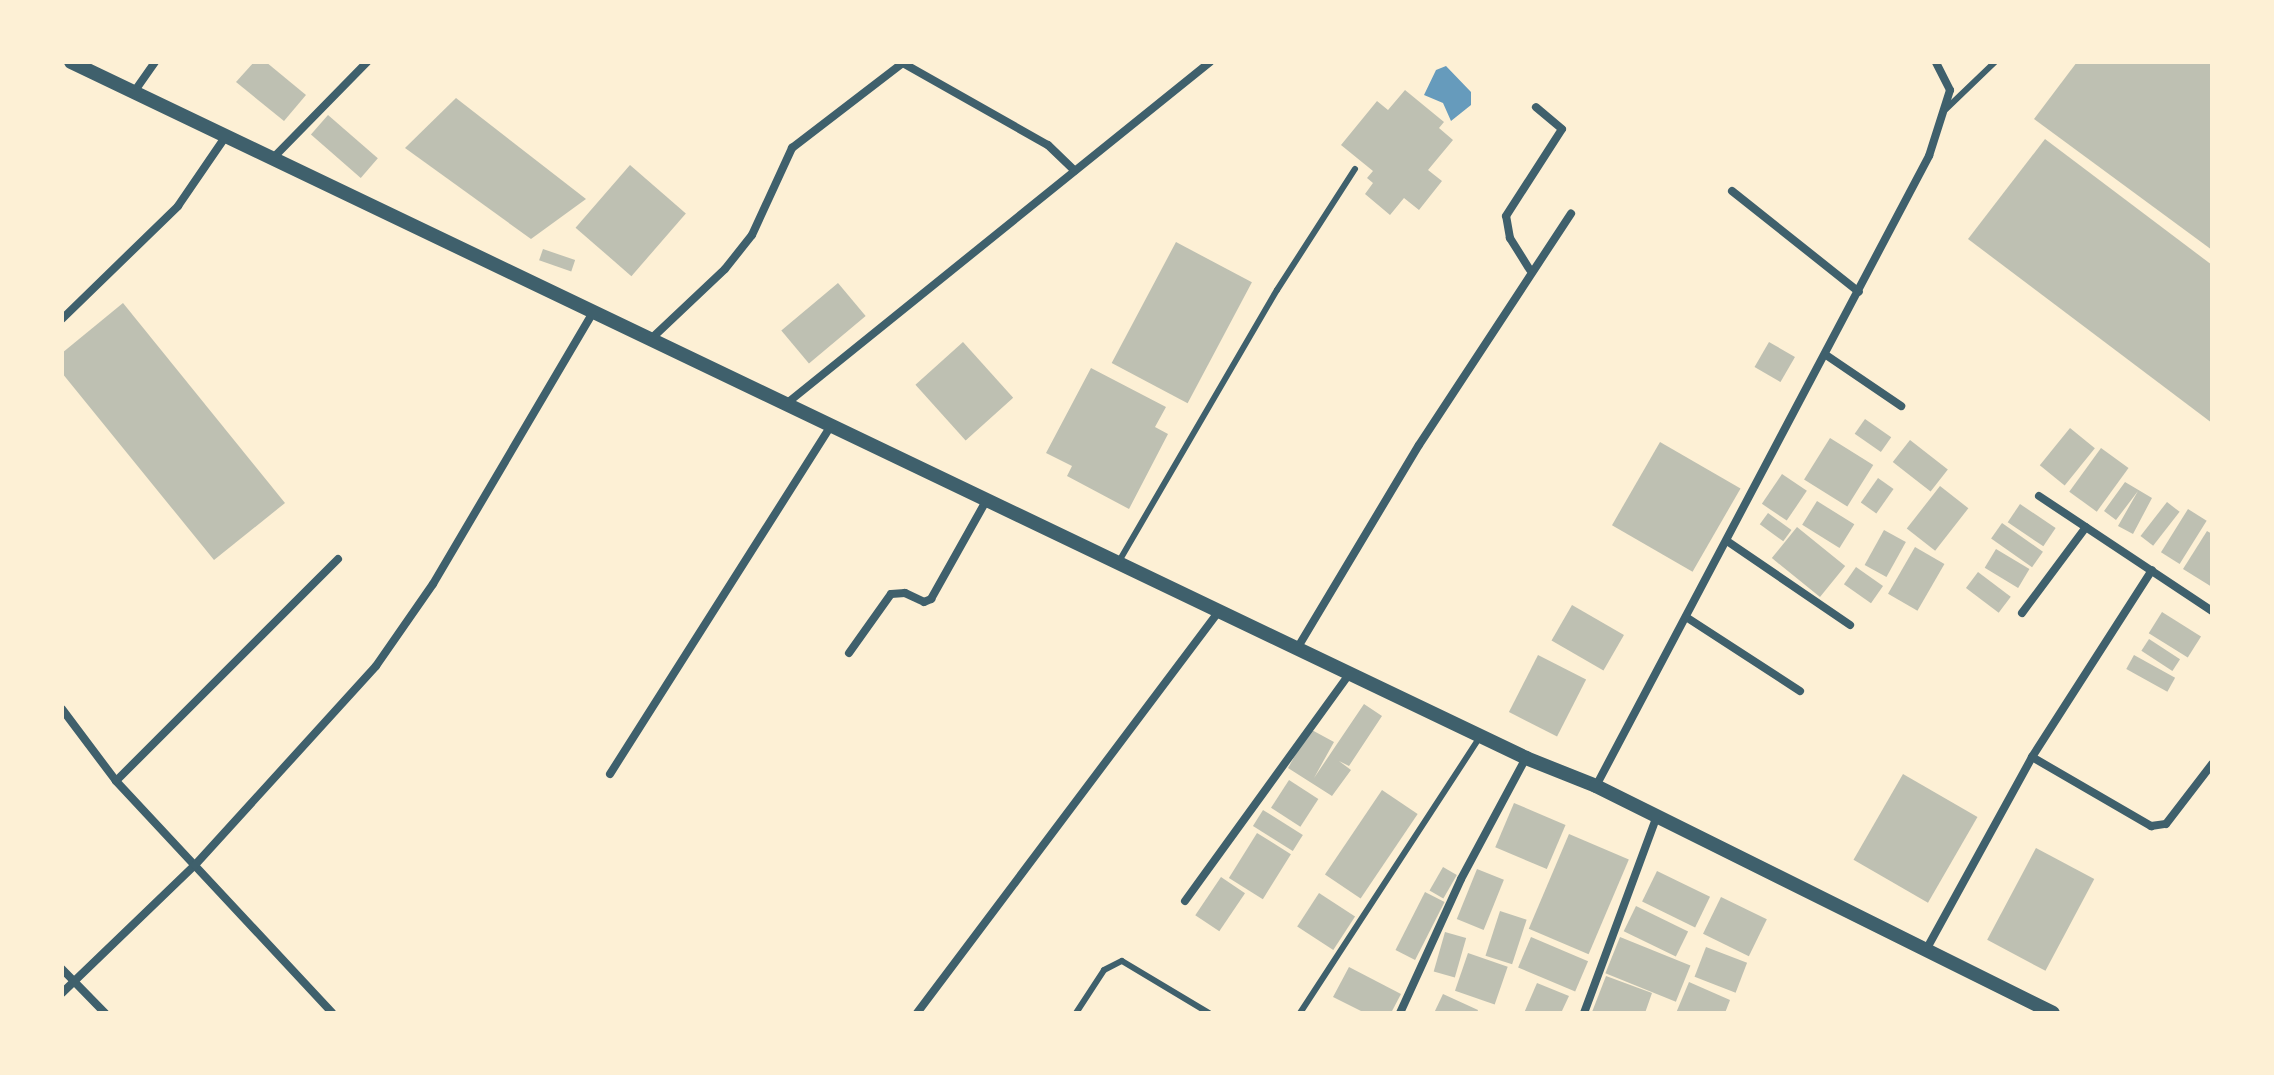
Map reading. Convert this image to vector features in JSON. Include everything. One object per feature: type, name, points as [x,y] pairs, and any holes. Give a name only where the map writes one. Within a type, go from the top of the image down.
[{"type":"street","points":[[71,62],[275,156],[830,427],[1482,733],[1526,758],[1596,786],[2053,1013]]},
{"type":"street","points":[[134,92],[155,62]]},
{"type":"street","points":[[275,156],[367,62]]},
{"type":"street","points":[[652,338],[725,269],[752,235],[792,148],[902,62],[1048,145],[1075,171]]},
{"type":"street","points":[[786,404],[1210,62]]},
{"type":"street","points":[[1596,786],[1929,156],[1950,90],[1936,62]]},
{"type":"street","points":[[1530,270],[1510,238],[1506,216],[1562,129],[1536,107]]},
{"type":"street","points":[[62,319],[178,206],[226,136]]},
{"type":"street","points":[[1732,191],[1859,292]]},
{"type":"street","points":[[1298,647],[1530,270],[1571,214]]},
{"type":"street","points":[[62,993],[195,865],[354,693],[409,621],[595,310]]},
{"type":"street","points":[[1826,355],[1901,406]]},
{"type":"street","points":[[610,774],[830,427]]},
{"type":"street","points":[[2039,496],[2212,611]]},
{"type":"street","points":[[849,653],[891,594],[905,593],[924,602],[931,599],[986,501]]},
{"type":"street","points":[[2022,613],[2086,527]]},
{"type":"street","points":[[1727,541],[1850,625]]},
{"type":"street","points":[[116,781],[338,559]]},
{"type":"street","points":[[1926,950],[2032,757],[2152,570]]},
{"type":"street","points":[[917,1013],[1219,610]]},
{"type":"street","points":[[1686,617],[1800,691]]},
{"type":"street","points":[[1185,901],[1351,672]]},
{"type":"street","points":[[62,709],[116,781],[332,1013]]},
{"type":"street","points":[[2032,757],[2151,826],[2166,824],[2212,764]]},
{"type":"street","points":[[1400,1013],[1461,879],[1526,758]]},
{"type":"street","points":[[1584,1013],[1657,816]]},
{"type":"street","points":[[62,969],[105,1013]]},
{"type":"lane","points":[[1946,109],[1995,62]]},
{"type":"lane","points":[[1118,563],[1277,290],[1355,169]]},
{"type":"lane","points":[[1300,1013],[1482,733]]},
{"type":"lane","points":[[1076,1013],[1104,970],[1122,961],[1209,1013]]},
{"type":"water","points":[[1446,66],[1471,92],[1471,105],[1451,121],[1443,103],[1424,95],[1436,70]]},
{"type":"building","points":[[254,62],[266,62],[306,95],[284,121],[236,82]]},
{"type":"building","points":[[2077,62],[2212,62],[2212,250],[2034,119]]},
{"type":"building","points":[[1405,90],[1444,122],[1439,128],[1453,140],[1428,170],[1442,181],[1419,210],[1404,198],[1390,215],[1365,194],[1373,183],[1367,178],[1373,171],[1341,145],[1377,101],[1388,110]]},
{"type":"building","points":[[456,98],[586,199],[531,239],[405,148]]},
{"type":"building","points":[[328,115],[378,158],[361,178],[311,135]]},
{"type":"building","points":[[2045,139],[2212,265],[2212,423],[1968,239]]},
{"type":"building","points":[[630,165],[686,214],[631,276],[576,228]]},
{"type":"building","points":[[1176,242],[1252,282],[1188,403],[1112,363]]},
{"type":"building","points":[[543,249],[575,260],[571,271],[539,260]]},
{"type":"building","points":[[838,283],[866,316],[809,364],[781,331]]},
{"type":"building","points":[[123,303],[285,503],[214,560],[62,373],[62,353]]},
{"type":"building","points":[[963,342],[1013,398],[966,441],[915,385]]},
{"type":"building","points":[[1769,342],[1795,357],[1780,382],[1754,367]]},
{"type":"building","points":[[1091,368],[1166,407],[1155,427],[1168,434],[1129,509],[1067,476],[1072,466],[1046,453]]},
{"type":"building","points":[[1865,419],[1891,437],[1881,452],[1855,434]]},
{"type":"building","points":[[2070,428],[2095,448],[2065,485],[2040,465]]},
{"type":"building","points":[[1830,438],[1873,465],[1847,507],[1804,480]]},
{"type":"building","points":[[1910,440],[1948,470],[1931,492],[1893,462]]},
{"type":"building","points":[[1660,442],[1741,489],[1693,572],[1612,525]]},
{"type":"building","points":[[2101,448],[2129,468],[2097,512],[2069,492]]},
{"type":"building","points":[[1782,474],[1807,491],[1787,521],[1762,504]]},
{"type":"building","points":[[1878,478],[1894,489],[1876,513],[1861,503]]},
{"type":"building","points":[[2125,482],[2152,498],[2133,534],[2118,526],[2138,491],[2116,520],[2104,511]]},
{"type":"building","points":[[1940,486],[1968,508],[1935,551],[1907,529]]},
{"type":"building","points":[[1817,501],[1854,524],[1839,548],[1802,525]]},
{"type":"building","points":[[2167,502],[2180,512],[2153,546],[2141,536]]},
{"type":"building","points":[[2020,504],[2056,528],[2043,546],[2008,522]]},
{"type":"building","points":[[2188,509],[2207,521],[2180,564],[2161,552]]},
{"type":"building","points":[[1768,513],[1791,530],[1783,541],[1760,524]]},
{"type":"building","points":[[2002,523],[2043,552],[2032,567],[1991,539]]},
{"type":"building","points":[[1797,527],[1845,566],[1820,597],[1772,558]]},
{"type":"building","points":[[1884,530],[1906,542],[1886,577],[1865,565]]},
{"type":"building","points":[[2207,531],[2212,534],[2212,587],[2183,569]]},
{"type":"building","points":[[1915,547],[1944,564],[1917,611],[1888,594]]},
{"type":"building","points":[[1996,549],[2029,569],[2018,588],[1985,568]]},
{"type":"building","points":[[1856,567],[1883,586],[1871,603],[1844,584]]},
{"type":"building","points":[[1978,572],[2011,597],[1999,613],[1966,588]]},
{"type":"building","points":[[1572,605],[1624,635],[1603,671],[1552,641]]},
{"type":"building","points":[[2162,612],[2201,636],[2188,658],[2149,633]]},
{"type":"building","points":[[2149,639],[2180,659],[2172,671],[2141,651]]},
{"type":"building","points":[[1538,655],[1586,680],[1557,737],[1509,712]]},
{"type":"building","points":[[2134,655],[2175,678],[2167,692],[2126,669]]},
{"type":"building","points":[[1364,704],[1382,716],[1349,766],[1339,761],[1351,770],[1332,796],[1288,768],[1310,729],[1334,742],[1314,778]]},
{"type":"building","points":[[1903,774],[1977,817],[1928,903],[1854,860]]},
{"type":"building","points":[[1289,780],[1318,799],[1300,827],[1271,808]]},
{"type":"building","points":[[1382,790],[1418,814],[1361,899],[1325,875]]},
{"type":"building","points":[[1514,803],[1566,825],[1547,869],[1495,847]]},
{"type":"building","points":[[1263,810],[1303,835],[1293,851],[1253,826]]},
{"type":"building","points":[[1257,833],[1291,854],[1263,899],[1229,878]]},
{"type":"building","points":[[1569,834],[1629,859],[1589,954],[1529,929]]},
{"type":"building","points":[[2036,848],[2094,879],[2045,971],[1987,940]]},
{"type":"building","points":[[1443,867],[1457,875],[1443,898],[1430,890]]},
{"type":"building","points":[[1477,869],[1504,880],[1484,930],[1457,919]]},
{"type":"building","points":[[1657,871],[1710,897],[1695,927],[1642,902]]},
{"type":"building","points":[[1221,877],[1245,893],[1219,931],[1195,915]]},
{"type":"building","points":[[1425,892],[1445,902],[1415,960],[1395,950]]},
{"type":"building","points":[[1319,893],[1355,916],[1333,950],[1297,927]]},
{"type":"building","points":[[1721,897],[1767,919],[1749,956],[1703,934]]},
{"type":"building","points":[[1636,906],[1688,931],[1676,957],[1624,931]]},
{"type":"building","points":[[1500,911],[1527,920],[1512,964],[1485,956]]},
{"type":"building","points":[[1445,932],[1466,938],[1455,977],[1434,971]]},
{"type":"building","points":[[1531,937],[1588,961],[1575,992],[1518,967]]},
{"type":"building","points":[[1620,937],[1690,965],[1676,1002],[1605,973]]},
{"type":"building","points":[[1706,947],[1747,963],[1736,993],[1695,977]]},
{"type":"building","points":[[1468,953],[1508,967],[1495,1004],[1455,991]]},
{"type":"building","points":[[1349,967],[1401,994],[1391,1013],[1365,1013],[1333,997]]},
{"type":"building","points":[[1606,976],[1652,993],[1645,1013],[1592,1012]]},
{"type":"building","points":[[1689,982],[1730,1000],[1725,1013],[1676,1013]]},
{"type":"building","points":[[1537,983],[1569,996],[1561,1013],[1524,1013]]},
{"type":"building","points":[[1443,994],[1478,1010],[1477,1013],[1434,1013]]}]
